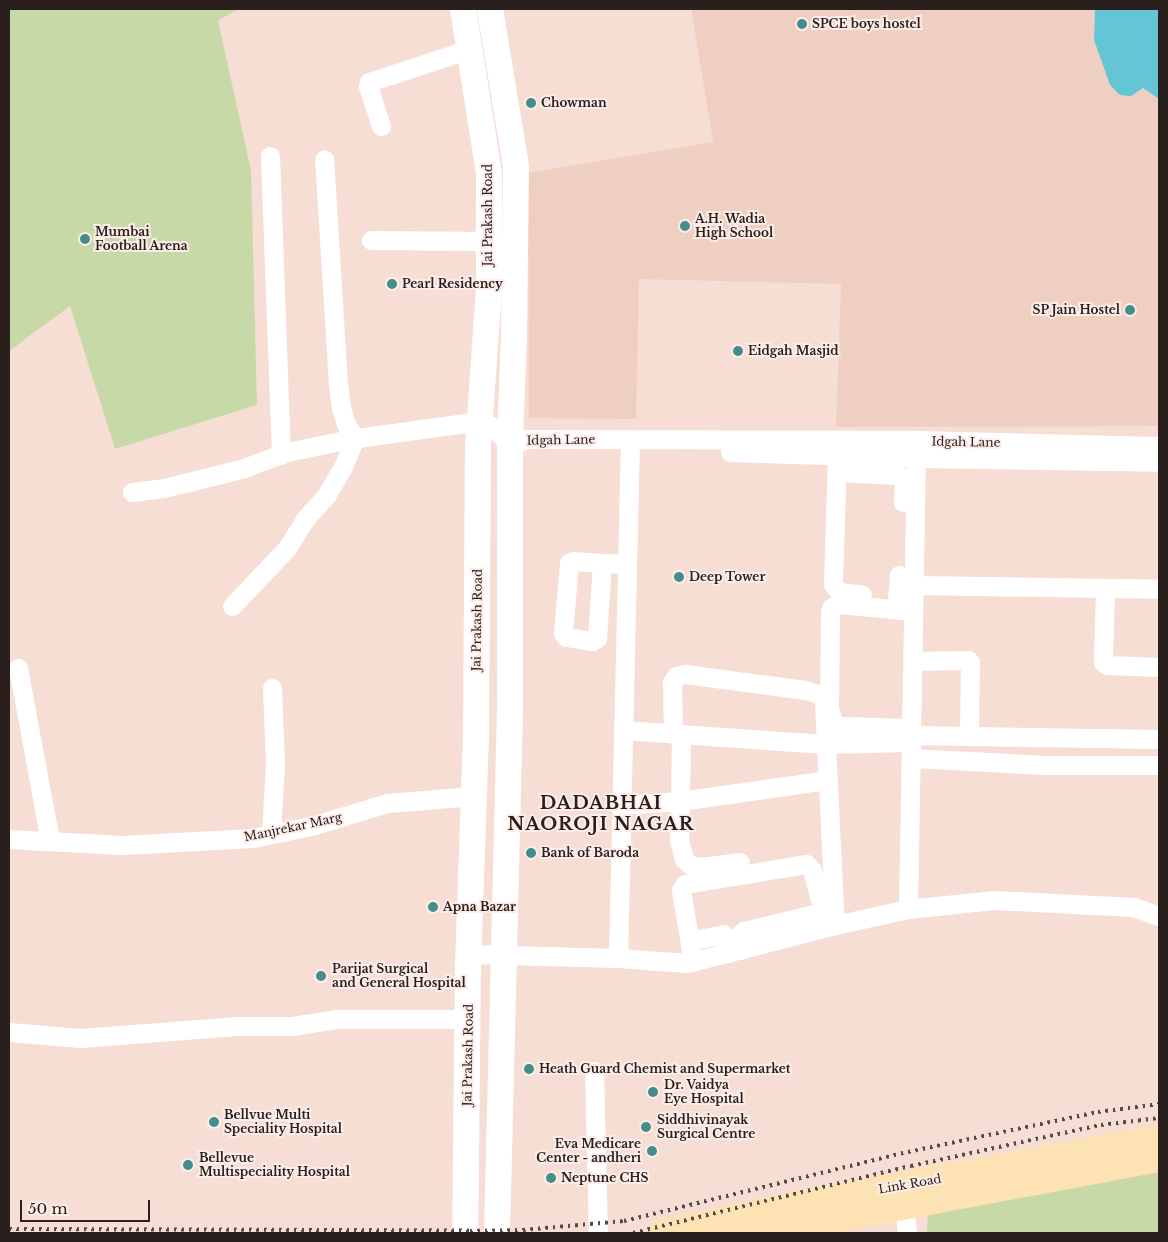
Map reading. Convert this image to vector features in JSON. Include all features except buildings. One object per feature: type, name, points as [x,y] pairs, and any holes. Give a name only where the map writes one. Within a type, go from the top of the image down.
[{"type":"main road","name":"Jai Prakash Road","points":[[463,9],[488,155],[489,241],[489,288],[480,421],[465,1233]]},
{"type":"main road","points":[[490,9],[516,166],[510,709],[496,1233]]},
{"type":"main road","name":"Link Road","points":[[758,1233],[903,1196],[1159,1139]]},
{"type":"main road","name":"Link Road","points":[[662,1233],[1159,1158]]},
{"type":"street","points":[[381,126],[368,86],[369,82],[470,49]]},
{"type":"street","points":[[270,156],[281,454]]},
{"type":"street","points":[[324,158],[336,369],[341,408],[346,424],[355,438]]},
{"type":"street","points":[[371,240],[489,241]]},
{"type":"street","points":[[132,492],[164,488],[244,468],[281,454],[355,438],[480,421],[488,424],[513,443]]},
{"type":"street","points":[[232,606],[287,548],[305,519],[326,496],[343,467],[355,438]]},
{"type":"street","name":"Idgah Lane","points":[[513,443],[526,448],[630,444],[1132,453],[1159,446]]},
{"type":"street","points":[[618,958],[630,444]]},
{"type":"street","name":"Idgah Lane","points":[[819,448],[837,464],[886,466],[916,449]]},
{"type":"street","points":[[908,909],[912,661],[907,594],[916,449]]},
{"type":"street","name":"Idgah Lane","points":[[1132,453],[1159,462]]},
{"type":"street","points":[[837,464],[833,584],[839,592],[1104,595],[1159,589]]},
{"type":"street","points":[[886,466],[904,481],[903,504]]},
{"type":"street","points":[[602,563],[626,564]]},
{"type":"street","points":[[907,594],[839,604],[832,607],[830,612],[829,707],[833,723],[911,741],[984,762],[1045,765],[1159,765]]},
{"type":"street","points":[[1104,595],[1159,602]]},
{"type":"street","points":[[1104,595],[1102,659],[1105,664],[1159,667]]},
{"type":"street","points":[[912,661],[968,660],[970,662],[977,736],[984,762]]},
{"type":"street","points":[[18,668],[50,841]]},
{"type":"street","points":[[826,927],[830,852],[824,703],[821,695],[814,692],[685,674],[676,676],[672,682],[677,734],[680,802],[679,840],[684,859],[690,865],[700,867],[830,852]]},
{"type":"street","points":[[271,834],[275,762],[272,688]]},
{"type":"street","points":[[623,730],[825,744],[911,741],[977,736],[1159,739]]},
{"type":"street","points":[[1045,736],[1045,765]]},
{"type":"street","points":[[622,805],[680,802],[827,780]]},
{"type":"street","name":"Manjrekar Marg","points":[[9,839],[122,845],[253,838],[316,824],[386,803],[474,796]]},
{"type":"street","points":[[693,962],[699,939],[681,890],[685,884],[802,862],[812,870],[826,927]]},
{"type":"street","points":[[469,954],[693,962],[728,953],[763,935],[788,929],[826,927],[908,909],[993,900],[1134,907],[1159,916]]},
{"type":"street","points":[[699,939],[728,953]]},
{"type":"street","points":[[9,1032],[81,1038],[236,1026],[292,1026],[337,1019],[469,1019]]},
{"type":"street","points":[[594,1071],[598,1233]]},
{"type":"street","points":[[903,1196],[907,1233]]},
{"type":"shaded area","points":[[691,9],[1159,9],[1159,426],[836,427],[841,284],[639,279],[636,419],[529,418],[528,173],[713,142]]},
{"type":"green space","name":"Mumbai Football Arena","points":[[9,9],[239,9],[218,20],[251,171],[257,405],[115,449],[70,306],[9,351]]},
{"type":"green space","points":[[1159,1168],[1159,1233],[927,1233],[928,1210]]},
{"type":"water","points":[[1095,9],[1159,9],[1159,99],[1143,88],[1131,96],[1120,95],[1110,85],[1094,40]]},
{"type":"railway","points":[[9,1229],[470,1231],[523,1230],[624,1221],[908,1152],[1098,1112],[1159,1104]]},
{"type":"railway","points":[[633,1233],[911,1166],[1101,1125],[1159,1118]]},
{"type":"place","name":"SPCE boys hostel","points":[[802,24]]},
{"type":"place","name":"Chowman","points":[[531,103]]},
{"type":"place","name":"A.H. Wadia High School","points":[[685,226]]},
{"type":"place","name":"Mumbai Football Arena","points":[[85,239]]},
{"type":"place","name":"Pearl Residency","points":[[392,284]]},
{"type":"place","name":"SP Jain Hostel","points":[[1130,310]]},
{"type":"place","name":"Eidgah Masjid","points":[[738,351]]},
{"type":"place","name":"Deep Tower","points":[[679,577]]},
{"type":"place","name":"Bank of Baroda","points":[[531,853]]},
{"type":"place","name":"Apna Bazar","points":[[433,907]]},
{"type":"place","name":"Parijat Surgical and General Hospital","points":[[321,976]]},
{"type":"place","name":"Heath Guard Chemist and Supermarket","points":[[529,1069]]},
{"type":"place","name":"Dr. Vaidya Eye Hospital","points":[[653,1092]]},
{"type":"place","name":"Bellvue Multi Speciality Hospital","points":[[214,1122]]},
{"type":"place","name":"Siddhivinayak Surgical Centre","points":[[646,1127]]},
{"type":"place","name":"Eva Medicare Center - andheri","points":[[652,1151]]},
{"type":"place","name":"Bellevue Multispeciality Hospital","points":[[188,1165]]},
{"type":"place","name":"Neptune CHS","points":[[551,1178]]},
{"type":"district","name":"DADABHAI NAOROJI NAGAR","points":[[601,814]]}]
